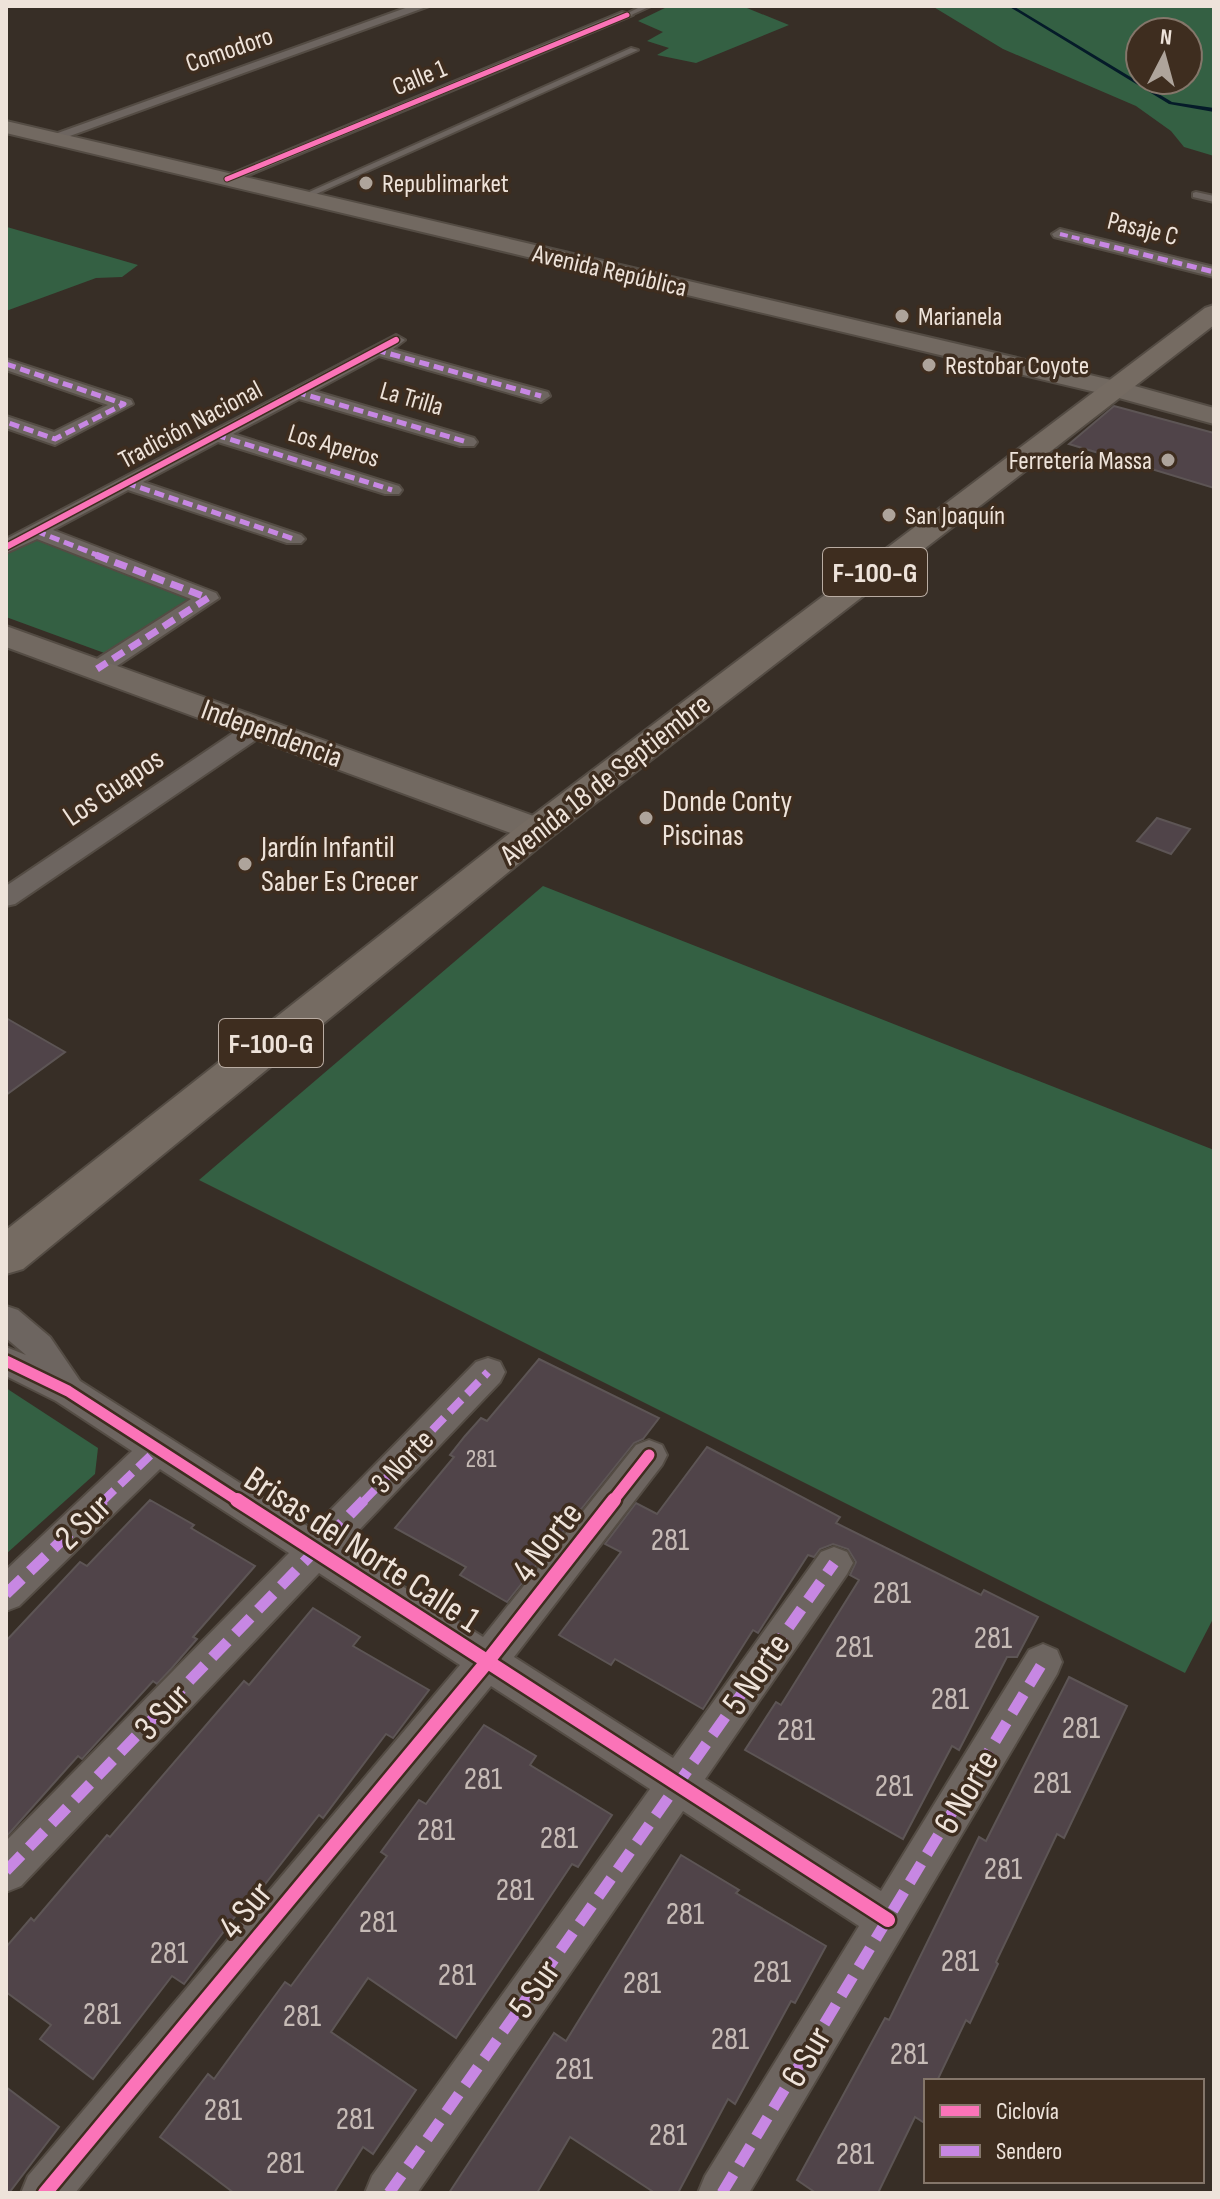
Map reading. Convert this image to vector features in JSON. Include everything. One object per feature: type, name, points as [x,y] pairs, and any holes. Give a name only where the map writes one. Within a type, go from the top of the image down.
[{"type":"main road","name":"Avenida República","points":[[6,127],[1115,389],[1214,416]]},
{"type":"main road","name":"Avenida 18 de Septiembre","points":[[6,1256],[537,830],[1214,313]]},
{"type":"main road","name":"Independencia","points":[[6,636],[537,830]]},
{"type":"street","name":"Comodoro","points":[[51,138],[423,6]]},
{"type":"street","name":"Calle 1","points":[[227,179],[627,15]]},
{"type":"street","name":"Pasaje C","points":[[1060,234],[1214,272]]},
{"type":"street","name":"Tradición Nacional","points":[[6,547],[396,340]]},
{"type":"street","points":[[376,350],[541,396]]},
{"type":"street","points":[[6,364],[124,404],[55,439],[6,422]]},
{"type":"street","name":"La Trilla","points":[[296,392],[467,442]]},
{"type":"street","name":"Los Aperos","points":[[215,435],[392,490]]},
{"type":"street","points":[[126,483],[294,539]]},
{"type":"street","points":[[36,531],[208,598],[97,669]]},
{"type":"street","name":"Los Guapos","points":[[6,898],[257,728]]},
{"type":"street","name":"Brisas del Norte Calle 1","points":[[6,1319],[38,1346],[68,1391]]},
{"type":"street","name":"Brisas del Norte Calle 1","points":[[6,1361],[68,1391],[888,1920]]},
{"type":"street","name":"3 Norte","points":[[315,1550],[488,1372]]},
{"type":"street","name":"2 Sur","points":[[6,1594],[157,1449]]},
{"type":"street","name":"4 Norte","points":[[487,1662],[649,1455]]},
{"type":"street","name":"3 Sur","points":[[6,1871],[315,1550]]},
{"type":"street","name":"5 Norte","points":[[677,1784],[834,1563]]},
{"type":"street","name":"4 Sur","points":[[45,2193],[487,1662]]},
{"type":"street","name":"6 Norte","points":[[888,1920],[1043,1662]]},
{"type":"street","name":"5 Sur","points":[[389,2193],[677,1784]]},
{"type":"street","name":"6 Sur","points":[[722,2193],[888,1920]]},
{"type":"lane","points":[[627,15],[648,6]]},
{"type":"lane","points":[[302,197],[634,50]]},
{"type":"lane","points":[[1196,195],[1214,199]]},
{"type":"green space","points":[[669,6],[742,6],[789,25],[696,63],[657,55],[669,48],[647,41],[663,32],[638,21]]},
{"type":"green space","points":[[932,6],[1214,6],[1214,156],[1184,147],[1171,131],[1136,106],[1003,49]]},
{"type":"green space","points":[[6,228],[138,265],[122,277],[96,278],[6,311]]},
{"type":"green space","points":[[36,537],[197,597],[107,654],[6,617],[6,554]]},
{"type":"green space","points":[[543,886],[1214,1150],[1214,1617],[1185,1673],[199,1180]]},
{"type":"green space","points":[[6,1388],[98,1448],[95,1474],[6,1554]]},
{"type":"building","name":"Ferretería Massa","points":[[1114,406],[1214,433],[1214,488],[1069,444]]},
{"type":"building","points":[[1157,818],[1190,829],[1171,854],[1137,841]]},
{"type":"building","points":[[6,1018],[65,1052],[6,1095]]},
{"type":"building","points":[[539,1359],[659,1418],[643,1439],[634,1443],[507,1602],[460,1575],[466,1567],[395,1528],[454,1457],[450,1455],[465,1436],[481,1418],[487,1421]]},
{"type":"building","points":[[707,1447],[840,1517],[836,1523],[981,1595],[984,1590],[1038,1617],[1017,1657],[1007,1657],[959,1750],[952,1746],[903,1839],[745,1750],[776,1702],[781,1705],[859,1580],[850,1575],[856,1562],[848,1549],[833,1544],[820,1549],[814,1557],[808,1555],[758,1633],[753,1630],[703,1709],[615,1659],[611,1665],[559,1635],[621,1552],[605,1544],[636,1503],[657,1514]]},
{"type":"building","points":[[150,1500],[255,1566],[193,1637],[197,1639],[171,1669],[157,1684],[153,1681],[82,1759],[78,1756],[6,1837],[6,1641],[80,1562],[87,1566]]},
{"type":"building","points":[[313,1608],[360,1637],[353,1646],[429,1690],[393,1738],[386,1734],[323,1818],[319,1815],[259,1892],[256,1889],[184,1984],[172,1976],[93,2079],[40,2039],[51,2025],[6,1992],[6,1947],[31,1918],[34,1921],[107,1835],[110,1837],[244,1681],[249,1685]]},
{"type":"building","points":[[1069,1677],[1127,1706],[1064,1838],[1057,1834],[970,2023],[966,2020],[938,2079],[924,2079],[924,2123],[915,2117],[878,2193],[816,2193],[797,2180],[885,2018],[889,2020],[979,1837],[986,1841]]},
{"type":"building","points":[[484,1725],[536,1756],[530,1765],[612,1815],[578,1867],[572,1864],[456,2038],[368,1978],[331,2032],[416,2090],[373,2154],[363,2147],[334,2193],[234,2193],[160,2137],[208,2074],[214,2079],[285,1982],[291,1986],[387,1856],[381,1852],[419,1800],[426,1804]]},
{"type":"building","points":[[681,1855],[739,1890],[736,1893],[826,1946],[795,2003],[791,2001],[735,2104],[728,2099],[678,2193],[655,2193],[570,2137],[537,2193],[449,2193],[554,2033],[566,2041]]},
{"type":"building","points":[[6,2087],[59,2127],[9,2193],[6,2193]]},
{"type":"waterway","points":[[1010,6],[1171,103],[1214,110]]},
{"type":"marked path","points":[[1060,234],[1214,272]]},
{"type":"marked path","points":[[376,350],[541,396]]},
{"type":"marked path","points":[[6,364],[124,404],[55,439],[6,422]]},
{"type":"marked path","points":[[296,392],[467,442]]},
{"type":"marked path","points":[[216,435],[392,490]]},
{"type":"marked path","points":[[126,483],[294,539]]},
{"type":"marked path","points":[[36,531],[208,598],[97,669]]},
{"type":"marked path","points":[[6,1871],[488,1372]]},
{"type":"marked path","points":[[6,1594],[157,1449]]},
{"type":"marked path","points":[[389,2193],[834,1563]]},
{"type":"marked path","points":[[722,2193],[1043,1662]]},
{"type":"cycle path","points":[[227,179],[627,15]]},
{"type":"cycle path","points":[[6,547],[396,340]]},
{"type":"cycle path","points":[[6,1361],[68,1391],[888,1920]]},
{"type":"cycle path","points":[[45,2193],[487,1662],[649,1455]]},
{"type":"place","name":"Republimarket","points":[[366,183]]},
{"type":"place","name":"Marianela","points":[[902,316]]},
{"type":"place","name":"Restobar Coyote","points":[[929,365]]},
{"type":"place","name":"Ferretería Massa","points":[[1168,460]]},
{"type":"place","name":"San Joaquín","points":[[889,515]]},
{"type":"place","name":"Donde Conty Piscinas","points":[[646,818]]},
{"type":"place","name":"Jardín Infantil Saber Es Crecer","points":[[245,864]]}]
